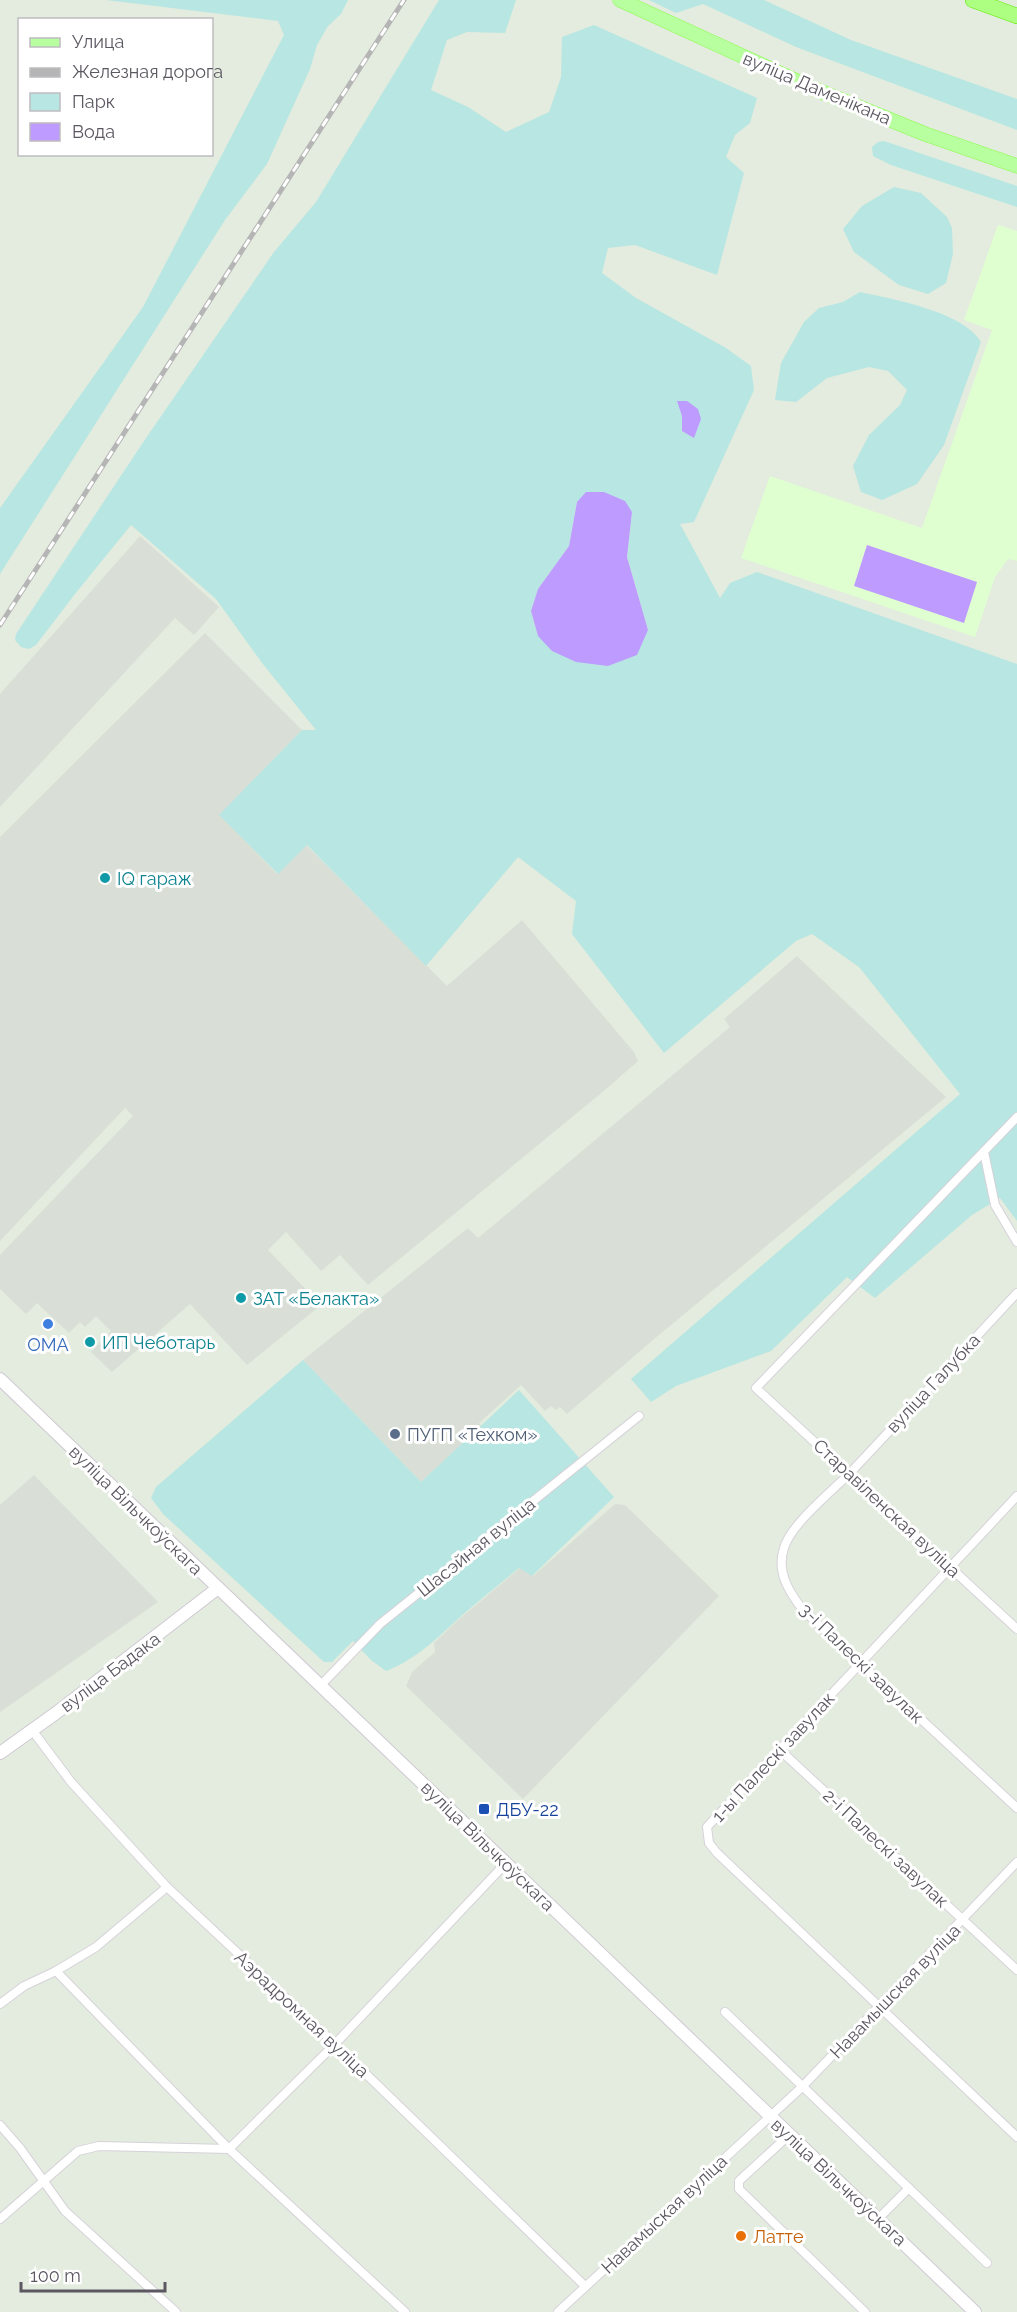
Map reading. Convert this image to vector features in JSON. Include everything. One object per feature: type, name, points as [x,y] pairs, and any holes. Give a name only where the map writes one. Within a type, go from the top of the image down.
[{"type":"highway","points":[[973,0],[1017,16]]},
{"type":"main road","name":"вуліца Даменікана","points":[[620,0],[812,88],[925,134],[1017,166]]},
{"type":"main road","name":"вуліца Вільчкоўскага","points":[[0,1380],[975,2312]]},
{"type":"main road","name":"вуліца Бадака","points":[[0,1753],[218,1588]]},
{"type":"street","points":[[1017,1117],[984,1152],[995,1205],[1017,1242]]},
{"type":"street","name":"Старавіленская вуліца","points":[[984,1152],[756,1388],[1017,1629]]},
{"type":"street","name":"вуліца Галубка","points":[[850,1473],[1017,1293]]},
{"type":"street","name":"Шасэйная вуліца","points":[[320,1686],[380,1624],[639,1416]]},
{"type":"street","name":"3-і Палескі завулак","points":[[850,1473],[789,1535],[783,1551],[782,1571],[788,1590],[803,1610],[1017,1808]]},
{"type":"street","name":"1-ы Палескі завулак","points":[[1017,1496],[707,1827],[709,1843],[717,1853],[1017,2137]]},
{"type":"street","name":"Аэрадромная вуліца","points":[[32,1730],[71,1782],[167,1887],[585,2286]]},
{"type":"street","name":"2-і Палескі завулак","points":[[780,1750],[1017,1970]]},
{"type":"street","name":"Навамышская вуліца","points":[[770,2117],[880,2007],[1017,1862]]},
{"type":"street","points":[[0,2219],[78,2151],[99,2146],[229,2149],[334,2044],[506,1863]]},
{"type":"street","points":[[0,2004],[24,1986],[56,1971],[96,1947],[167,1887]]},
{"type":"street","points":[[56,1971],[229,2149],[405,2312]]},
{"type":"street","points":[[726,2012],[987,2263]]},
{"type":"street","name":"Навамыская вуліца","points":[[558,2312],[770,2117]]},
{"type":"street","points":[[0,2125],[20,2148],[65,2211],[176,2312]]},
{"type":"street","points":[[789,2135],[739,2181],[739,2189],[866,2312]]},
{"type":"street","points":[[878,2219],[909,2188]]},
{"type":"shaded area","points":[[998,225],[1017,231],[1017,561],[1008,559],[995,577],[975,637],[741,558],[770,476],[922,528],[992,330],[964,320]]},
{"type":"shaded area","points":[[140,536],[219,607],[194,635],[175,618],[0,807],[0,694]]},
{"type":"shaded area","points":[[205,633],[302,730],[220,815],[277,874],[306,845],[447,986],[522,920],[634,1052],[638,1061],[368,1285],[340,1255],[321,1271],[286,1232],[268,1250],[321,1305],[247,1365],[190,1304],[112,1372],[91,1352],[111,1331],[96,1316],[85,1327],[80,1322],[69,1333],[37,1303],[26,1314],[0,1289],[0,1255],[133,1116],[125,1108],[0,1241],[0,837]]},
{"type":"shaded area","points":[[797,956],[946,1097],[567,1414],[560,1407],[556,1410],[551,1406],[545,1411],[521,1385],[479,1423],[482,1427],[421,1482],[303,1360],[468,1228],[478,1238],[730,1027],[724,1019]]},
{"type":"shaded area","points":[[34,1475],[158,1602],[0,1712],[0,1505]]},
{"type":"shaded area","points":[[615,1504],[625,1505],[719,1596],[523,1799],[406,1686],[412,1672],[435,1652],[434,1643],[458,1620],[520,1568],[533,1576]]},
{"type":"green space","points":[[106,0],[348,0],[341,14],[328,26],[317,45],[310,69],[267,164],[225,220],[0,574],[0,508],[143,307],[284,35],[278,21]]},
{"type":"green space","points":[[439,0],[516,0],[505,33],[467,32],[447,40],[431,90],[468,107],[506,132],[549,112],[561,77],[562,37],[594,25],[757,98],[750,123],[735,135],[726,157],[744,173],[717,275],[635,245],[608,248],[602,273],[636,298],[726,348],[751,366],[754,390],[694,522],[680,524],[720,598],[730,583],[757,572],[1017,664],[1017,1221],[1000,1198],[972,1215],[875,1298],[847,1277],[771,1351],[676,1386],[651,1402],[631,1379],[960,1094],[859,967],[812,934],[796,941],[664,1053],[572,934],[576,901],[518,857],[426,966],[307,845],[278,874],[219,815],[302,730],[316,730],[262,663],[216,599],[131,525],[36,645],[29,649],[21,647],[15,640],[16,634],[146,438],[274,252],[316,202]],"holes":[[[577,502],[632,512],[627,557],[648,630],[538,636],[531,611],[538,589],[569,546]]]},
{"type":"green space","points":[[649,0],[764,0],[851,40],[1017,99],[1017,130],[796,47],[703,4],[676,13]]},
{"type":"green space","points":[[884,141],[1017,186],[1017,207],[891,165],[873,156],[872,147]]},
{"type":"green space","points":[[894,187],[921,193],[947,217],[952,228],[953,254],[946,283],[928,294],[899,285],[854,252],[843,229],[862,206]]},
{"type":"green space","points":[[860,292],[927,308],[944,315],[960,323],[981,342],[944,445],[917,484],[882,500],[861,492],[853,466],[869,435],[900,405],[907,390],[888,371],[869,367],[827,378],[796,402],[775,400],[781,363],[804,322],[819,308],[843,302]]},
{"type":"green space","points":[[303,1360],[421,1482],[519,1390],[614,1497],[532,1576],[519,1568],[433,1642],[407,1661],[386,1671],[371,1660],[353,1641],[332,1662],[324,1662],[163,1514],[151,1498],[156,1487]]},
{"type":"water","points":[[677,401],[687,401],[698,409],[701,419],[694,438],[682,431],[682,416]]},
{"type":"water","points":[[586,492],[604,492],[625,501],[632,512],[627,557],[648,630],[637,655],[608,666],[576,662],[552,651],[538,636],[531,611],[538,589],[569,546],[577,502]]},
{"type":"water","points":[[867,545],[977,582],[964,623],[854,586]]},
{"type":"railway","points":[[0,625],[404,0]]},
{"type":"place","name":"IQ гараж","points":[[105,878]]},
{"type":"place","name":"ЗАТ «Белакта»","points":[[241,1298]]},
{"type":"place","name":"ОМА","points":[[48,1324]]},
{"type":"place","name":"ИП Чеботарь","points":[[90,1342]]},
{"type":"place","name":"ПУГП «Техком»","points":[[395,1434]]},
{"type":"place","name":"ДБУ-22","points":[[484,1809]]},
{"type":"place","name":"Латте","points":[[741,2236]]}]
